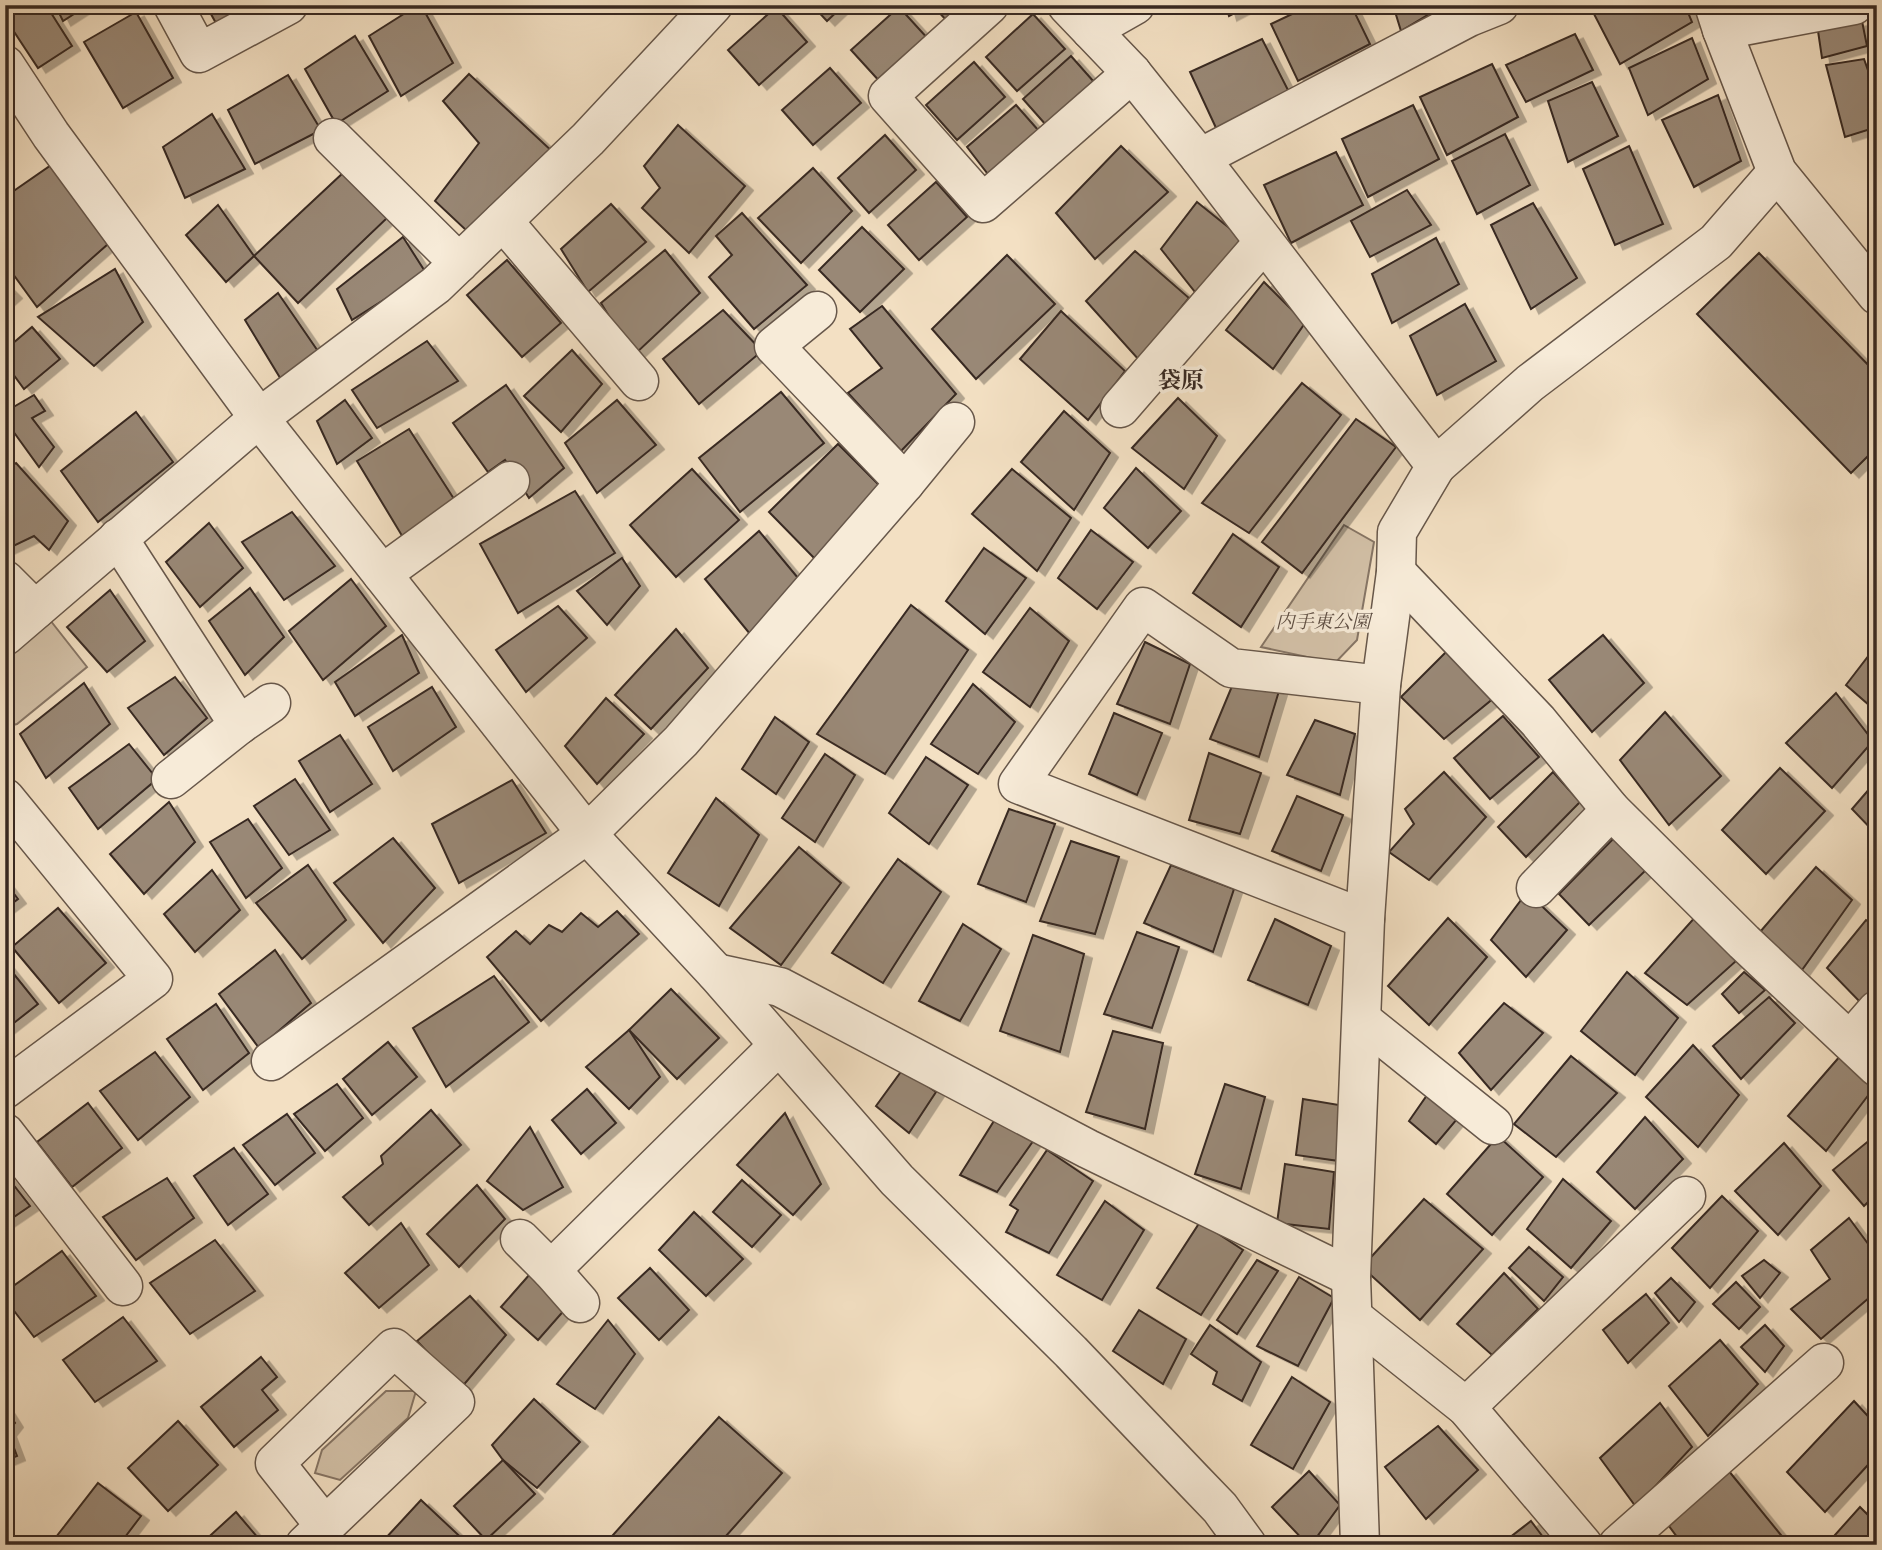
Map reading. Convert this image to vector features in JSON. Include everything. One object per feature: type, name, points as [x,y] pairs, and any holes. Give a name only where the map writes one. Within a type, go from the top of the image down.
[{"type":"street","points":[[173,5],[199,53],[288,5]]},
{"type":"street","points":[[5,636],[258,418],[436,285],[588,139],[713,5]]},
{"type":"street","points":[[989,5],[888,96],[983,203],[1132,73]]},
{"type":"street","points":[[1079,18],[1135,5]]},
{"type":"street","points":[[1200,158],[1469,17],[1499,5]]},
{"type":"street","points":[[1854,5],[1718,18],[1777,172],[1877,295]]},
{"type":"street","points":[[1079,18],[1132,73],[1200,158],[1436,466]]},
{"type":"street","points":[[5,65],[51,135],[258,418],[587,834],[716,973],[897,1180],[1137,1421],[1220,1508],[1247,1545]]},
{"type":"street","points":[[333,138],[459,263]]},
{"type":"street","points":[[1360,1545],[1351,1277],[1366,919],[1381,685],[1396,572],[1397,532],[1436,466],[1530,383],[1716,242],[1777,172]]},
{"type":"street","points":[[503,222],[639,381]]},
{"type":"street","points":[[1120,408],[1264,242]]},
{"type":"street","points":[[817,311],[774,346],[905,484]]},
{"type":"street","points":[[271,1060],[587,834],[681,741],[956,422]]},
{"type":"street","points":[[382,574],[510,481]]},
{"type":"street","points":[[118,538],[239,726]]},
{"type":"street","points":[[1396,572],[1538,721],[1611,810],[1744,942],[1863,1054],[1877,1010]]},
{"type":"street","points":[[5,580],[35,610]]},
{"type":"street","points":[[1366,919],[1018,784],[1143,607],[1231,668],[1381,685]]},
{"type":"street","points":[[171,779],[271,703]]},
{"type":"street","points":[[5,798],[153,979],[5,1089]]},
{"type":"street","points":[[1536,888],[1611,810]]},
{"type":"street","points":[[716,973],[780,987],[1088,1149],[1351,1277]]},
{"type":"street","points":[[1362,1020],[1493,1125]]},
{"type":"street","points":[[551,1270],[779,1045]]},
{"type":"street","points":[[5,1133],[124,1286]]},
{"type":"street","points":[[1466,1407],[1686,1196]]},
{"type":"street","points":[[520,1239],[580,1303]]},
{"type":"street","points":[[1354,1318],[1466,1407],[1583,1545]]},
{"type":"street","points":[[394,1348],[455,1402],[315,1535],[275,1463],[394,1348]]},
{"type":"street","points":[[1618,1545],[1824,1363]]},
{"type":"green space","name":"内手東公園","points":[[1344,525],[1374,542],[1357,640],[1335,663],[1261,647]]},
{"type":"green space","points":[[50,620],[87,667],[17,724],[5,727],[5,657]]},
{"type":"green space","points":[[386,1391],[416,1391],[408,1418],[340,1480],[315,1473],[322,1450]]},
{"type":"building","points":[[5,5],[46,5],[72,46],[38,68],[5,18]]},
{"type":"building","points":[[55,5],[88,5],[63,21]]},
{"type":"building","points":[[206,5],[249,5],[217,25]]},
{"type":"building","points":[[421,5],[453,63],[401,96],[369,36]]},
{"type":"building","points":[[812,5],[844,5],[827,21]]},
{"type":"building","points":[[932,5],[971,5],[950,24]]},
{"type":"building","points":[[1226,5],[1250,5],[1229,16]]},
{"type":"building","points":[[1311,5],[1351,5],[1370,44],[1298,81],[1271,24]]},
{"type":"building","points":[[1393,5],[1444,5],[1401,31]]},
{"type":"building","points":[[1612,5],[1685,5],[1692,22],[1620,64],[1594,14]]},
{"type":"building","points":[[776,7],[807,42],[759,85],[728,50]]},
{"type":"building","points":[[899,7],[930,41],[882,84],[851,50]]},
{"type":"building","points":[[136,12],[173,78],[123,108],[84,42]]},
{"type":"building","points":[[1033,14],[1065,49],[1017,91],[986,57]]},
{"type":"building","points":[[1862,21],[1867,46],[1822,58],[1818,31]]},
{"type":"building","points":[[1575,34],[1593,70],[1526,102],[1506,65]]},
{"type":"building","points":[[355,36],[388,91],[336,124],[305,69]]},
{"type":"building","points":[[1692,38],[1708,79],[1648,115],[1629,68]]},
{"type":"building","points":[[1262,39],[1289,92],[1217,130],[1190,72]]},
{"type":"building","points":[[1071,56],[1102,91],[1054,134],[1023,99]]},
{"type":"building","points":[[1864,59],[1877,96],[1877,127],[1845,137],[1826,65]]},
{"type":"building","points":[[974,62],[1005,97],[957,140],[926,105]]},
{"type":"building","points":[[1492,64],[1518,117],[1447,155],[1420,97]]},
{"type":"building","points":[[830,68],[861,103],[813,145],[782,110]]},
{"type":"building","points":[[469,74],[555,154],[468,232],[435,201],[479,143],[443,101]]},
{"type":"building","points":[[288,75],[321,130],[255,164],[228,110]]},
{"type":"building","points":[[1592,82],[1618,136],[1568,162],[1548,101]]},
{"type":"building","points":[[1718,95],[1741,161],[1694,187],[1662,120]]},
{"type":"building","points":[[1016,105],[1046,139],[994,182],[967,147]]},
{"type":"building","points":[[1413,105],[1439,159],[1368,197],[1342,139]]},
{"type":"building","points":[[212,114],[245,169],[185,198],[163,147]]},
{"type":"building","points":[[678,125],[745,186],[689,253],[642,208],[660,188],[644,166]]},
{"type":"building","points":[[1505,134],[1530,185],[1477,214],[1452,161]]},
{"type":"building","points":[[885,135],[916,170],[869,213],[838,178]]},
{"type":"building","points":[[1121,146],[1168,192],[1095,259],[1056,213]]},
{"type":"building","points":[[1629,146],[1663,224],[1615,245],[1583,169]]},
{"type":"building","points":[[1336,152],[1363,205],[1291,243],[1264,185]]},
{"type":"building","points":[[57,161],[108,244],[37,307],[5,263],[5,197]]},
{"type":"building","points":[[813,168],[852,211],[801,263],[758,218]]},
{"type":"building","points":[[344,172],[387,218],[298,303],[254,256]]},
{"type":"building","points":[[936,182],[967,217],[919,260],[888,225]]},
{"type":"building","points":[[1407,190],[1431,225],[1370,257],[1351,221]]},
{"type":"building","points":[[1197,202],[1243,239],[1199,297],[1161,249]]},
{"type":"building","points":[[1533,203],[1577,278],[1531,309],[1491,225]]},
{"type":"building","points":[[611,204],[646,242],[588,292],[561,249]]},
{"type":"building","points":[[218,205],[254,256],[226,282],[186,235]]},
{"type":"building","points":[[742,213],[807,285],[754,329],[709,277],[732,255],[716,236]]},
{"type":"building","points":[[862,227],[904,269],[860,312],[819,270]]},
{"type":"building","points":[[403,237],[426,273],[352,320],[337,289]]},
{"type":"building","points":[[1436,238],[1459,284],[1392,323],[1372,274]]},
{"type":"building","points":[[665,250],[700,293],[633,356],[601,303]]},
{"type":"building","points":[[1135,251],[1189,298],[1139,360],[1086,301]]},
{"type":"building","points":[[1759,253],[1877,374],[1877,447],[1851,473],[1697,314]]},
{"type":"building","points":[[1007,255],[1055,304],[976,379],[932,329]]},
{"type":"building","points":[[507,260],[561,323],[522,357],[467,295]]},
{"type":"building","points":[[115,269],[143,322],[94,366],[38,317]]},
{"type":"building","points":[[1264,282],[1305,323],[1273,369],[1226,330]]},
{"type":"building","points":[[5,285],[14,294],[5,302]]},
{"type":"building","points":[[278,293],[322,357],[285,386],[245,320]]},
{"type":"building","points":[[1465,304],[1496,361],[1437,395],[1410,336]]},
{"type":"building","points":[[882,306],[956,394],[901,451],[848,393],[882,368],[850,329]]},
{"type":"building","points":[[723,310],[762,351],[699,404],[663,359]]},
{"type":"building","points":[[1061,311],[1125,371],[1088,420],[1020,359]]},
{"type":"building","points":[[32,327],[60,359],[24,389],[5,363],[5,350]]},
{"type":"building","points":[[427,341],[458,381],[377,428],[352,390]]},
{"type":"building","points":[[572,350],[602,384],[561,432],[524,396]]},
{"type":"building","points":[[1302,383],[1341,415],[1249,533],[1202,503]]},
{"type":"building","points":[[506,385],[564,468],[529,498],[505,460],[488,472],[453,423]]},
{"type":"building","points":[[781,392],[824,443],[740,512],[699,458]]},
{"type":"building","points":[[34,395],[45,411],[32,418],[54,447],[39,467],[5,420],[5,412]]},
{"type":"building","points":[[1178,398],[1217,436],[1184,489],[1132,448]]},
{"type":"building","points":[[345,400],[372,438],[337,464],[317,421]]},
{"type":"building","points":[[617,400],[656,445],[597,493],[565,443]]},
{"type":"building","points":[[1064,411],[1110,453],[1074,510],[1021,462]]},
{"type":"building","points":[[136,412],[173,462],[98,522],[61,471]]},
{"type":"building","points":[[1356,419],[1396,447],[1302,573],[1262,542]]},
{"type":"building","points":[[409,429],[456,502],[407,544],[357,461]]},
{"type":"building","points":[[838,444],[883,489],[817,561],[769,512]]},
{"type":"building","points":[[16,463],[68,521],[49,550],[34,536],[5,550],[5,471]]},
{"type":"building","points":[[1136,468],[1181,511],[1148,548],[1104,508]]},
{"type":"building","points":[[692,469],[739,520],[676,577],[630,525]]},
{"type":"building","points":[[1012,469],[1071,518],[1037,571],[972,514]]},
{"type":"building","points":[[575,491],[615,553],[518,613],[480,544]]},
{"type":"building","points":[[292,512],[335,566],[284,600],[242,542]]},
{"type":"building","points":[[209,523],[243,568],[200,607],[166,562]]},
{"type":"building","points":[[1091,530],[1133,562],[1097,609],[1058,578]]},
{"type":"building","points":[[759,531],[803,584],[750,634],[705,579]]},
{"type":"building","points":[[1233,534],[1279,567],[1241,627],[1193,593]]},
{"type":"building","points":[[984,548],[1026,578],[985,634],[946,601]]},
{"type":"building","points":[[622,558],[640,586],[607,625],[577,591]]},
{"type":"building","points":[[351,579],[386,626],[323,680],[289,631]]},
{"type":"building","points":[[250,588],[284,637],[245,675],[209,621]]},
{"type":"building","points":[[110,590],[145,641],[107,672],[67,627]]},
{"type":"building","points":[[911,605],[968,650],[885,774],[817,734]]},
{"type":"building","points":[[558,606],[587,638],[526,692],[496,650]]},
{"type":"building","points":[[1030,608],[1069,641],[1030,707],[983,672]]},
{"type":"building","points":[[676,629],[708,668],[651,729],[615,695]]},
{"type":"building","points":[[402,635],[419,673],[355,716],[335,682]]},
{"type":"building","points":[[1603,635],[1644,683],[1592,732],[1549,680]]},
{"type":"building","points":[[1145,642],[1190,664],[1170,724],[1117,704]]},
{"type":"building","points":[[1452,646],[1495,697],[1444,739],[1401,697]]},
{"type":"building","points":[[1877,646],[1877,712],[1846,685]]},
{"type":"building","points":[[175,677],[207,718],[164,755],[128,708]]},
{"type":"building","points":[[1235,679],[1279,691],[1259,757],[1210,739]]},
{"type":"building","points":[[84,683],[110,724],[46,778],[20,734]]},
{"type":"building","points":[[973,684],[1015,722],[978,774],[931,744]]},
{"type":"building","points":[[432,687],[456,727],[393,771],[368,727]]},
{"type":"building","points":[[1836,693],[1873,741],[1832,788],[1786,743]]},
{"type":"building","points":[[606,698],[644,734],[597,784],[565,746]]},
{"type":"building","points":[[1665,712],[1721,776],[1669,825],[1620,760]]},
{"type":"building","points":[[1114,713],[1162,733],[1137,795],[1089,774]]},
{"type":"building","points":[[1503,716],[1539,757],[1490,799],[1454,758]]},
{"type":"building","points":[[775,717],[809,742],[776,794],[742,769]]},
{"type":"building","points":[[1315,720],[1355,734],[1340,795],[1287,775]]},
{"type":"building","points":[[340,735],[372,784],[330,812],[299,761]]},
{"type":"building","points":[[129,744],[157,779],[98,829],[69,788]]},
{"type":"building","points":[[1209,753],[1261,773],[1240,834],[1189,820]]},
{"type":"building","points":[[825,754],[855,775],[815,842],[782,818]]},
{"type":"building","points":[[926,757],[968,785],[929,844],[889,813]]},
{"type":"building","points":[[1780,768],[1825,811],[1766,874],[1722,830]]},
{"type":"building","points":[[1444,772],[1486,817],[1429,880],[1389,852],[1414,824],[1405,809]]},
{"type":"building","points":[[1553,772],[1580,802],[1526,857],[1498,827]]},
{"type":"building","points":[[295,779],[330,830],[289,855],[254,806]]},
{"type":"building","points":[[512,780],[546,833],[459,883],[432,824]]},
{"type":"building","points":[[1877,780],[1877,835],[1852,809]]},
{"type":"building","points":[[1297,796],[1343,815],[1321,871],[1272,851]]},
{"type":"building","points":[[716,798],[759,835],[719,906],[668,873]]},
{"type":"building","points":[[169,802],[195,842],[144,894],[110,854]]},
{"type":"building","points":[[1009,809],[1055,824],[1026,902],[978,884]]},
{"type":"building","points":[[248,819],[282,868],[246,898],[210,842]]},
{"type":"building","points":[[1616,836],[1646,870],[1589,925],[1559,894]]},
{"type":"building","points":[[393,838],[435,888],[383,943],[334,883]]},
{"type":"building","points":[[1071,841],[1119,857],[1095,934],[1040,921]]},
{"type":"building","points":[[799,847],[841,883],[781,965],[730,928]]},
{"type":"building","points":[[898,859],[941,892],[883,983],[832,953]]},
{"type":"building","points":[[308,865],[346,920],[302,959],[256,903]]},
{"type":"building","points":[[1171,865],[1234,889],[1213,952],[1144,923]]},
{"type":"building","points":[[1816,867],[1852,900],[1802,970],[1760,932]]},
{"type":"building","points":[[212,870],[240,910],[195,952],[164,914]]},
{"type":"building","points":[[5,882],[18,899],[5,909]]},
{"type":"building","points":[[1527,892],[1567,930],[1526,977],[1491,940]]},
{"type":"building","points":[[58,908],[106,963],[59,1003],[12,947]]},
{"type":"building","points":[[617,911],[639,934],[541,1021],[487,957],[516,931],[530,944],[549,925],[562,932],[581,913],[598,927]]},
{"type":"building","points":[[1697,915],[1736,961],[1687,1005],[1645,973]]},
{"type":"building","points":[[1448,918],[1487,957],[1429,1025],[1388,986]]},
{"type":"building","points":[[1275,919],[1331,946],[1308,1005],[1248,980]]},
{"type":"building","points":[[1866,920],[1877,928],[1877,985],[1862,1004],[1827,968]]},
{"type":"building","points":[[963,924],[1001,949],[960,1021],[919,1001]]},
{"type":"building","points":[[1137,932],[1179,947],[1152,1028],[1104,1014]]},
{"type":"building","points":[[1033,935],[1084,954],[1060,1052],[1000,1031]]},
{"type":"building","points":[[275,950],[311,1003],[259,1048],[219,994]]},
{"type":"building","points":[[5,963],[38,1004],[5,1030]]},
{"type":"building","points":[[1627,972],[1678,1018],[1635,1075],[1581,1031]]},
{"type":"building","points":[[1744,972],[1765,990],[1739,1013],[1722,994]]},
{"type":"building","points":[[494,976],[529,1022],[446,1087],[413,1028]]},
{"type":"building","points":[[671,989],[719,1038],[677,1079],[629,1030]]},
{"type":"building","points":[[1769,997],[1795,1023],[1741,1079],[1713,1046]]},
{"type":"building","points":[[1504,1003],[1543,1033],[1491,1090],[1459,1053]]},
{"type":"building","points":[[216,1004],[249,1053],[203,1090],[167,1039]]},
{"type":"building","points":[[629,1030],[660,1077],[629,1109],[586,1067]]},
{"type":"building","points":[[1113,1031],[1163,1043],[1145,1129],[1086,1112]]},
{"type":"building","points":[[388,1042],[417,1077],[372,1115],[343,1079]]},
{"type":"building","points":[[1693,1045],[1739,1095],[1698,1147],[1646,1097]]},
{"type":"building","points":[[155,1052],[190,1097],[138,1140],[100,1091]]},
{"type":"building","points":[[1841,1055],[1876,1085],[1826,1151],[1788,1116]]},
{"type":"building","points":[[1571,1056],[1617,1093],[1556,1157],[1514,1124]]},
{"type":"building","points":[[903,1069],[936,1092],[909,1133],[876,1106]]},
{"type":"building","points":[[337,1084],[363,1118],[325,1151],[294,1114]]},
{"type":"building","points":[[1225,1084],[1265,1097],[1241,1189],[1195,1174]]},
{"type":"building","points":[[1432,1088],[1463,1112],[1436,1144],[1409,1121]]},
{"type":"building","points":[[587,1089],[616,1123],[581,1154],[552,1120]]},
{"type":"building","points":[[1303,1099],[1345,1106],[1339,1161],[1296,1155]]},
{"type":"building","points":[[88,1103],[122,1148],[72,1187],[37,1142]]},
{"type":"building","points":[[431,1110],[461,1145],[369,1225],[343,1197],[383,1164],[381,1156]]},
{"type":"building","points":[[785,1113],[821,1184],[793,1215],[737,1165]]},
{"type":"building","points":[[999,1113],[1036,1137],[997,1192],[960,1175]]},
{"type":"building","points":[[287,1114],[315,1153],[275,1185],[243,1145]]},
{"type":"building","points":[[1645,1117],[1683,1159],[1635,1209],[1597,1172]]},
{"type":"building","points":[[530,1127],[563,1187],[523,1210],[487,1181]]},
{"type":"building","points":[[1877,1134],[1877,1193],[1864,1206],[1833,1170]]},
{"type":"building","points":[[1498,1136],[1543,1177],[1492,1235],[1447,1194]]},
{"type":"building","points":[[1784,1143],[1821,1186],[1778,1235],[1735,1191]]},
{"type":"building","points":[[234,1148],[268,1194],[228,1225],[194,1176]]},
{"type":"building","points":[[1047,1150],[1093,1181],[1049,1253],[1006,1232],[1018,1210],[1010,1205]]},
{"type":"building","points":[[1285,1164],[1334,1172],[1329,1229],[1277,1223]]},
{"type":"building","points":[[5,1174],[30,1206],[5,1223]]},
{"type":"building","points":[[167,1178],[194,1218],[136,1260],[103,1217]]},
{"type":"building","points":[[1563,1179],[1611,1221],[1571,1268],[1527,1229]]},
{"type":"building","points":[[742,1180],[781,1215],[752,1247],[713,1212]]},
{"type":"building","points":[[477,1185],[505,1219],[459,1267],[427,1234]]},
{"type":"building","points":[[1722,1196],[1758,1231],[1710,1288],[1672,1248]]},
{"type":"building","points":[[1424,1199],[1483,1249],[1420,1320],[1362,1267]]},
{"type":"building","points":[[1105,1201],[1144,1230],[1102,1300],[1057,1275]]},
{"type":"building","points":[[694,1212],[743,1259],[706,1296],[659,1250]]},
{"type":"building","points":[[1849,1218],[1877,1256],[1877,1291],[1821,1339],[1791,1309],[1830,1279],[1811,1250]]},
{"type":"building","points":[[1200,1222],[1243,1250],[1201,1315],[1157,1288]]},
{"type":"building","points":[[401,1223],[429,1265],[379,1308],[345,1273]]},
{"type":"building","points":[[215,1240],[255,1291],[190,1334],[150,1283]]},
{"type":"building","points":[[1529,1247],[1563,1277],[1544,1301],[1509,1268]]},
{"type":"building","points":[[62,1251],[96,1296],[34,1337],[5,1299],[5,1292]]},
{"type":"building","points":[[1257,1260],[1278,1271],[1237,1334],[1217,1320]]},
{"type":"building","points":[[1764,1260],[1780,1273],[1760,1298],[1742,1276]]},
{"type":"building","points":[[650,1268],[689,1310],[659,1340],[618,1298]]},
{"type":"building","points":[[1504,1273],[1538,1309],[1492,1355],[1457,1324]]},
{"type":"building","points":[[530,1274],[567,1307],[538,1340],[501,1307]]},
{"type":"building","points":[[1299,1277],[1334,1298],[1298,1366],[1257,1346]]},
{"type":"building","points":[[1671,1278],[1695,1302],[1679,1322],[1655,1293]]},
{"type":"building","points":[[1736,1282],[1760,1307],[1739,1329],[1713,1304]]},
{"type":"building","points":[[1646,1294],[1669,1323],[1628,1363],[1603,1330]]},
{"type":"building","points":[[470,1296],[506,1335],[461,1388],[417,1341]]},
{"type":"building","points":[[1139,1310],[1186,1339],[1163,1384],[1113,1351]]},
{"type":"building","points":[[123,1317],[157,1361],[95,1402],[63,1360]]},
{"type":"building","points":[[608,1320],[635,1354],[595,1409],[557,1384]]},
{"type":"building","points":[[1210,1325],[1261,1362],[1242,1401],[1213,1384],[1217,1372],[1191,1354]]},
{"type":"building","points":[[1765,1325],[1784,1346],[1765,1372],[1741,1347]]},
{"type":"building","points":[[1720,1340],[1758,1384],[1708,1436],[1669,1386]]},
{"type":"building","points":[[261,1357],[277,1377],[262,1390],[278,1410],[234,1447],[201,1407]]},
{"type":"building","points":[[1292,1377],[1330,1402],[1293,1469],[1251,1445]]},
{"type":"building","points":[[534,1399],[580,1442],[537,1488],[503,1460],[492,1445]]},
{"type":"building","points":[[1854,1401],[1877,1426],[1877,1455],[1825,1512],[1787,1472]]},
{"type":"building","points":[[1660,1403],[1692,1447],[1636,1507],[1600,1458]]},
{"type":"building","points":[[5,1407],[15,1423],[8,1432],[17,1456],[5,1461]]},
{"type":"building","points":[[719,1417],[782,1473],[718,1545],[604,1545]]},
{"type":"building","points":[[178,1421],[218,1465],[168,1511],[128,1468]]},
{"type":"building","points":[[1438,1426],[1478,1470],[1426,1519],[1385,1467]]},
{"type":"building","points":[[503,1460],[535,1494],[486,1540],[454,1506]]},
{"type":"building","points":[[1728,1470],[1785,1540],[1780,1545],[1683,1545],[1669,1526]]},
{"type":"building","points":[[1309,1471],[1340,1505],[1311,1545],[1272,1507]]},
{"type":"building","points":[[98,1483],[141,1516],[119,1545],[66,1545],[56,1537]]},
{"type":"building","points":[[421,1500],[469,1545],[390,1545],[384,1540]]},
{"type":"building","points":[[1860,1507],[1877,1524],[1877,1545],[1826,1545]]},
{"type":"building","points":[[236,1512],[264,1545],[201,1544]]},
{"type":"building","points":[[1531,1521],[1549,1545],[1500,1545]]},
{"type":"district","name":"袋原","points":[[1181,380]]}]
